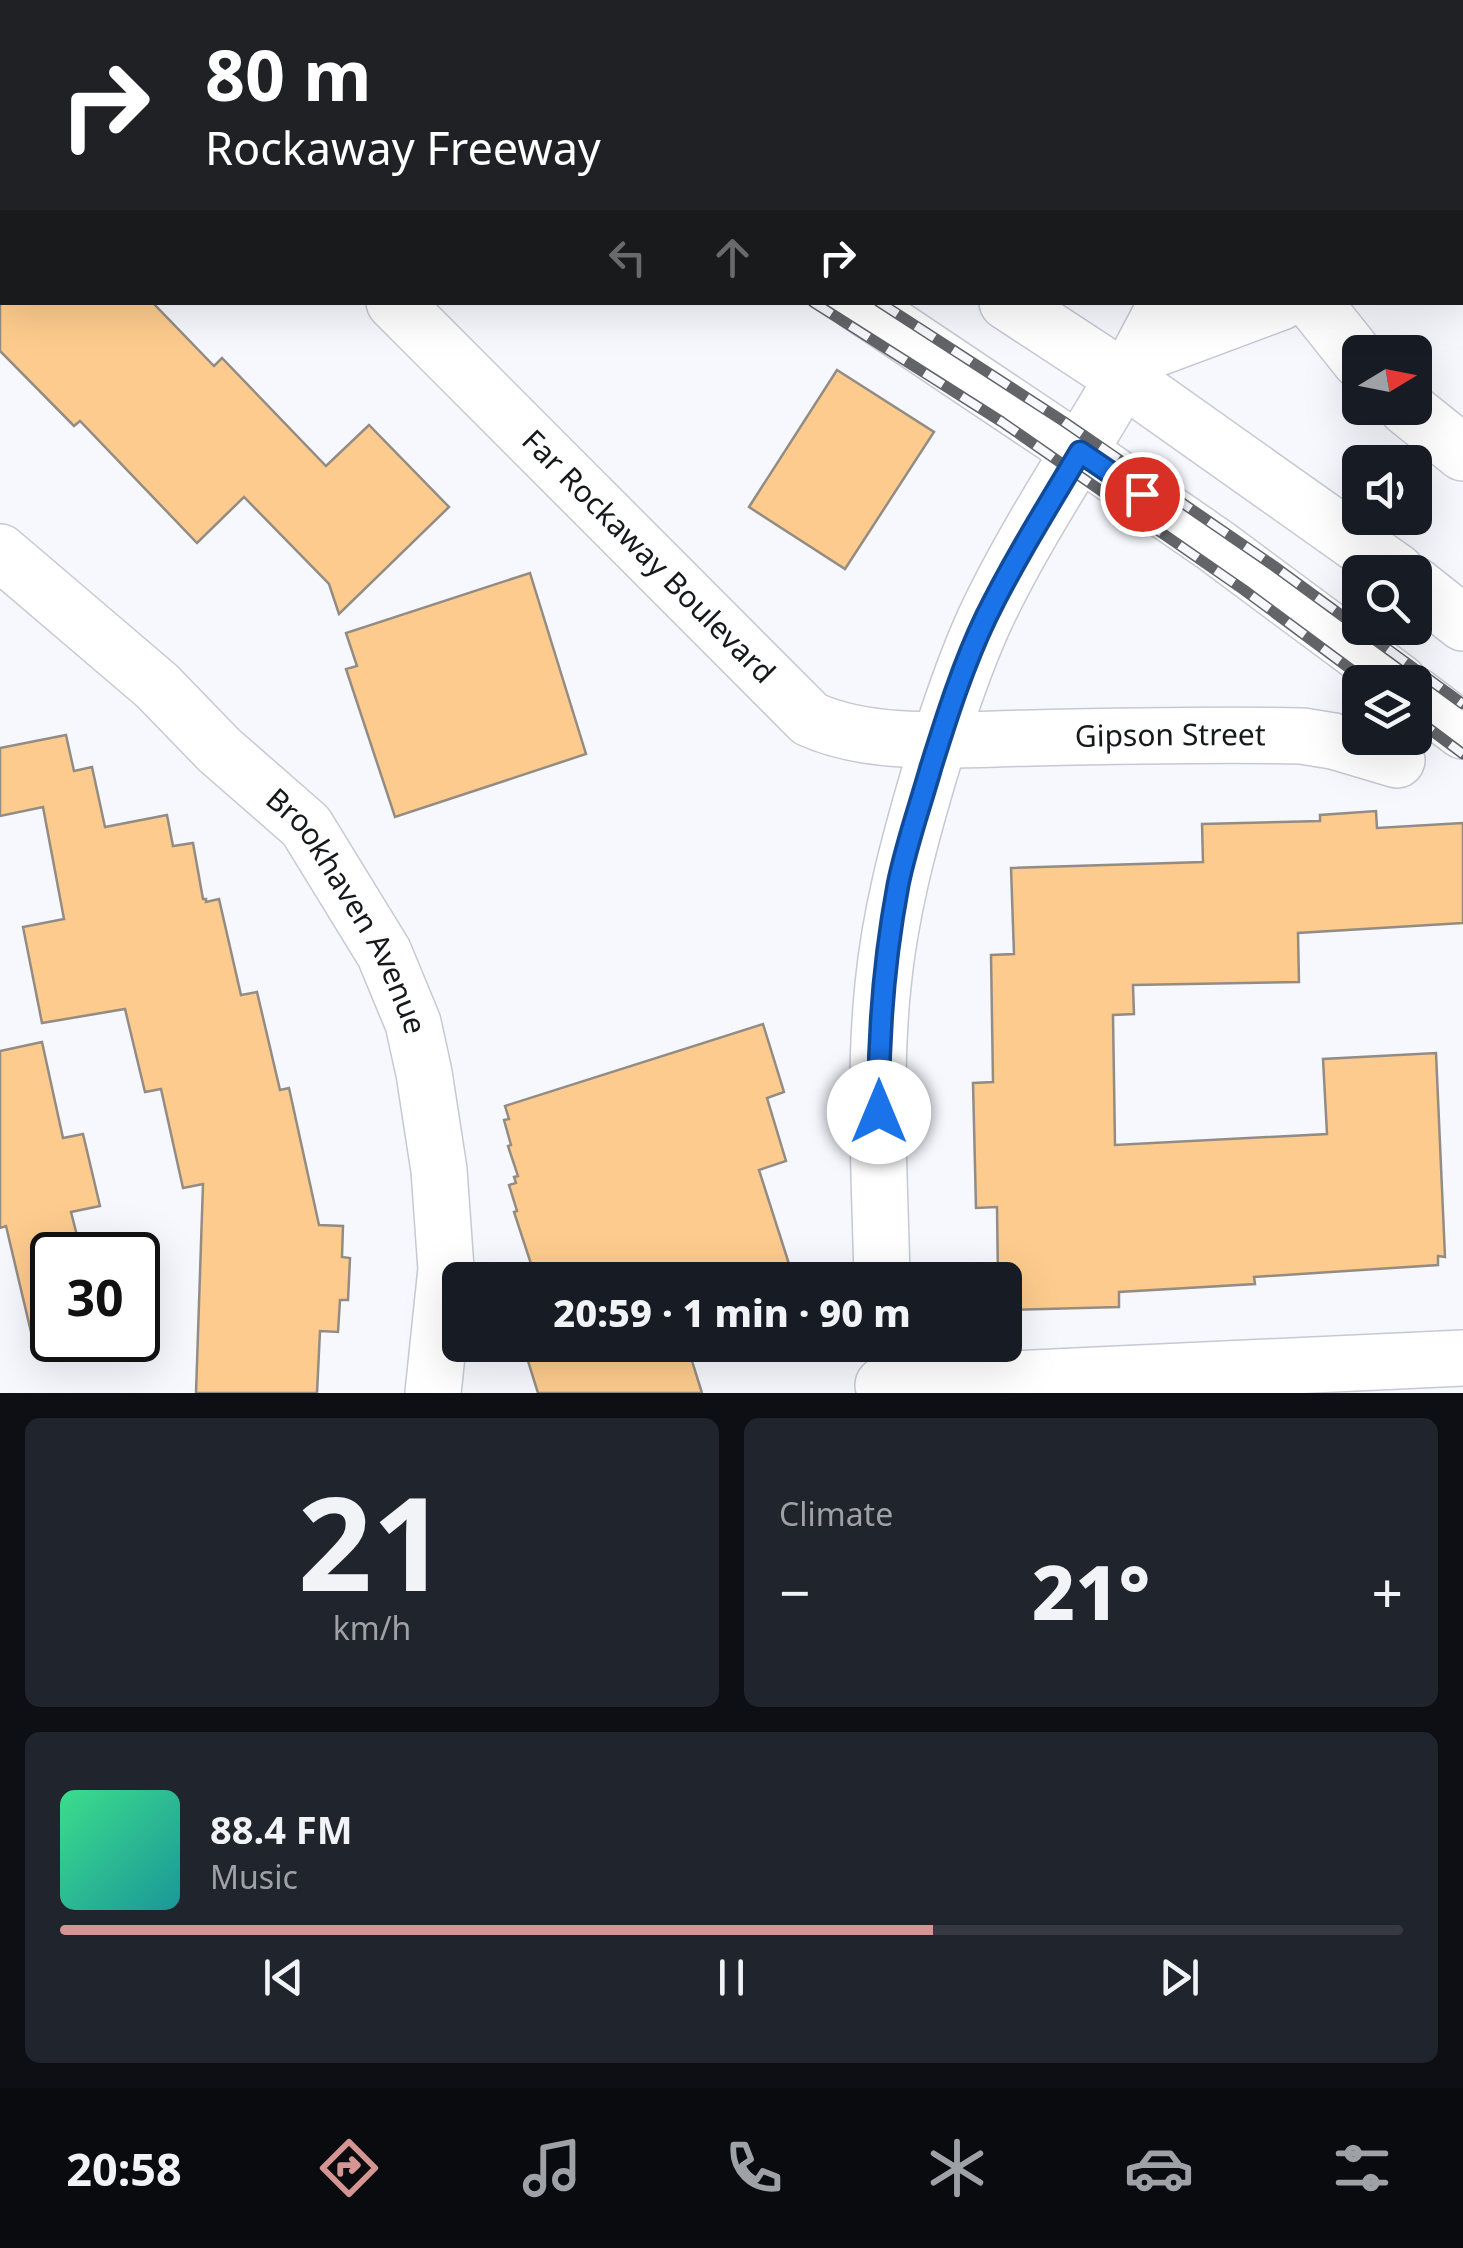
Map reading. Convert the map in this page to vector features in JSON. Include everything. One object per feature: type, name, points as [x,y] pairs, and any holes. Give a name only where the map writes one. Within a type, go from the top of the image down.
[{"type":"street","name":"Far Rockaway Boulevard","points":[[397,305],[810,719],[856,734],[940,739]]},
{"type":"street","points":[[860,305],[1216,546],[1376,665]]},
{"type":"street","points":[[1013,305],[1131,366],[1375,555]]},
{"type":"street","points":[[882,1262],[878,1079],[883,983],[899,883],[940,739],[961,675],[1011,568],[1166,305]]},
{"type":"street","points":[[1131,366],[1274,305]]},
{"type":"street","points":[[1315,305],[1342,339]]},
{"type":"street","points":[[1428,425],[1463,453]]},
{"type":"street","name":"Brookhaven Avenue","points":[[0,552],[157,686],[219,750],[306,826],[384,953],[413,1023],[439,1170],[446,1269],[433,1393]]},
{"type":"street","points":[[1432,599],[1463,624]]},
{"type":"street","points":[[1432,707],[1463,731]]},
{"type":"street","name":"Gipson Street","points":[[940,739],[1302,736],[1397,760]]},
{"type":"street","points":[[883,1374],[1463,1358]]},
{"type":"building","points":[[0,305],[155,305],[214,366],[222,358],[326,466],[369,425],[449,507],[339,614],[329,584],[244,497],[197,543],[80,421],[74,426],[0,351]]},
{"type":"building","points":[[837,370],[934,432],[845,569],[749,507]]},
{"type":"building","points":[[530,573],[586,754],[395,817],[346,669],[357,666],[346,633]]},
{"type":"building","points":[[66,735],[74,771],[92,767],[105,827],[167,815],[173,846],[193,843],[203,899],[219,899],[241,995],[257,992],[280,1090],[289,1088],[319,1225],[343,1226],[342,1257],[350,1258],[348,1300],[340,1300],[338,1332],[320,1331],[317,1393],[196,1393],[203,1184],[183,1188],[161,1089],[145,1092],[125,1009],[42,1023],[23,927],[64,919],[43,807],[0,816],[0,748]]},
{"type":"building","points":[[1376,811],[1377,828],[1463,823],[1463,923],[1298,933],[1299,982],[1133,985],[1134,1014],[1113,1015],[1115,1145],[1327,1134],[1323,1059],[1436,1053],[1445,1257],[1438,1256],[1438,1265],[1254,1277],[1255,1284],[1119,1292],[1119,1307],[1022,1310],[1022,1262],[998,1262],[997,1207],[976,1208],[973,1083],[993,1082],[991,955],[1014,954],[1011,868],[1203,862],[1202,824],[1320,821],[1320,815]]},
{"type":"building","points":[[763,1024],[784,1092],[767,1098],[786,1161],[759,1170],[788,1262],[530,1262],[509,1185],[516,1183],[514,1177],[518,1176],[508,1146],[511,1145],[504,1120],[509,1119],[505,1106]]},
{"type":"building","points":[[42,1042],[63,1138],[83,1134],[100,1206],[71,1212],[76,1232],[30,1232],[30,1328],[6,1226],[0,1228],[0,1051]]},
{"type":"building","points":[[528,1362],[692,1362],[702,1393],[538,1393]]},
{"type":"railway","points":[[818,305],[1002,422],[1345,665]]},
{"type":"railway","points":[[884,305],[1063,421],[1274,566],[1463,704]]},
{"type":"railway","points":[[1432,731],[1463,754]]},
{"type":"route","points":[[879,1112],[883,983],[899,883],[961,675],[1011,568],[1080,452],[1142,494]]}]
